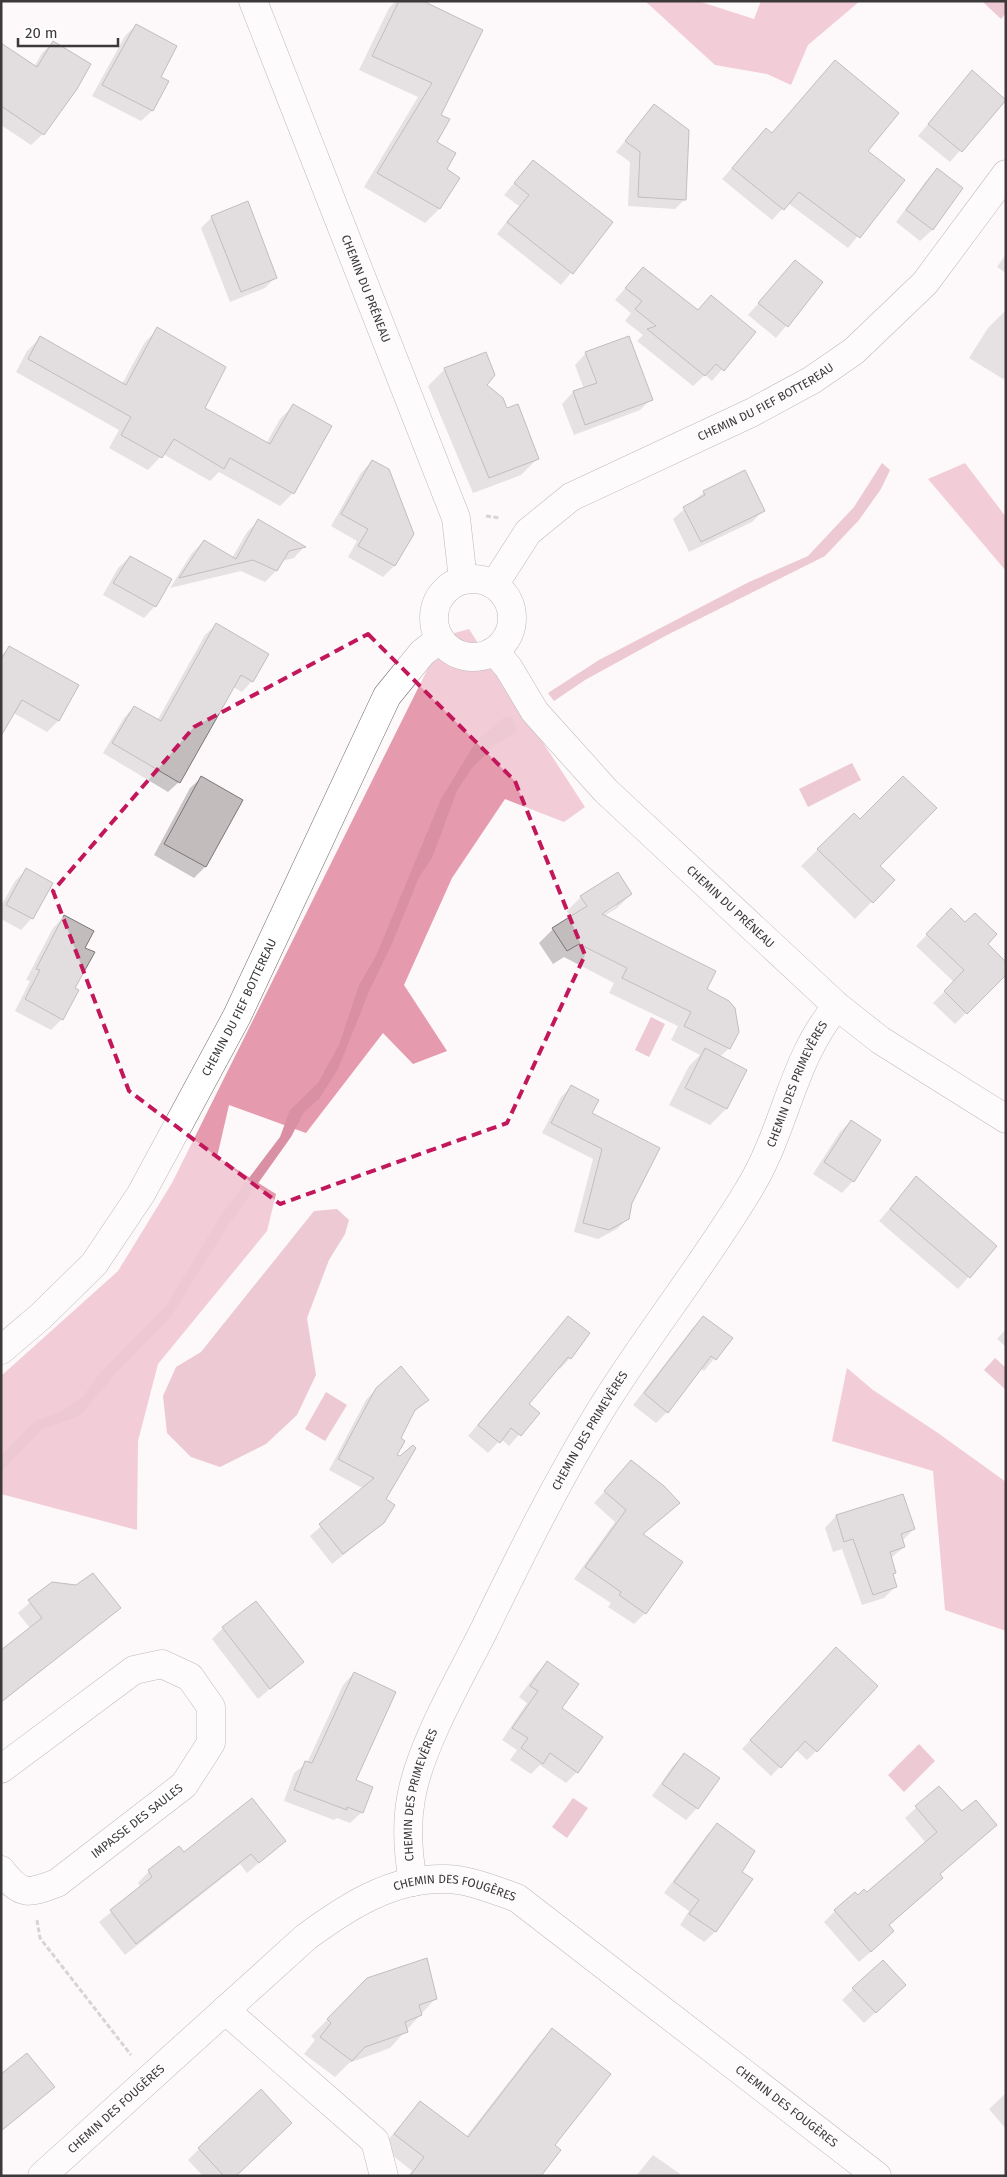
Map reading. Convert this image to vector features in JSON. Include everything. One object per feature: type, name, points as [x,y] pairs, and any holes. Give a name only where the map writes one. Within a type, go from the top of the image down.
[{"type":"street","name":"CHEMIN DU PRÉNEAU","points":[[253,1],[456,518],[463,580]]},
{"type":"street","name":"CHEMIN DU FIEF BOTTEREAU","points":[[494,585],[528,532],[571,497],[753,412],[812,380],[854,351],[925,283],[1006,174]]},
{"type":"street","points":[[474,579],[494,585],[504,594],[510,605],[512,618],[510,631],[504,642],[494,651],[483,656],[465,655],[449,648],[440,639],[434,616],[437,604],[443,594],[452,585],[463,580],[474,579]]},
{"type":"street","name":"CHEMIN DU FIEF BOTTEREAU","points":[[1,1350],[41,1316],[94,1264],[141,1194],[237,1016],[387,696],[422,653],[440,639]]},
{"type":"street","name":"CHEMIN DU PRÉNEAU","points":[[494,651],[508,667],[535,712],[606,791],[838,1006],[880,1040],[1006,1119]]},
{"type":"street","name":"CHEMIN DES PRIMEVÈRES","points":[[412,1882],[408,1833],[411,1797],[421,1763],[448,1702],[527,1543],[600,1411],[729,1223],[765,1161],[806,1051],[826,1019],[838,1006]]},
{"type":"street","name":"IMPASSE DES SAULES","points":[[1,1769],[134,1670],[162,1664],[190,1677],[211,1707],[211,1743],[184,1785],[57,1883],[33,1892]]},
{"type":"street","points":[[1,1870],[14,1886],[33,1892]]},
{"type":"street","name":"CHEMIN DES FOUGÈRES","points":[[42,2176],[148,2078],[306,1937],[341,1911],[371,1894],[412,1882],[444,1879],[473,1883],[517,1898],[877,2176]]},
{"type":"street","points":[[225,2010],[375,2140],[384,2176]]},
{"type":"path","points":[[456,518],[475,515],[510,519],[528,532]]},
{"type":"path","points":[[33,1892],[40,1938],[148,2078]]},
{"type":"highlighted area","points":[[368,634],[515,781],[585,955],[507,1123],[280,1204],[129,1091],[53,891],[194,727]]},
{"type":"shaded area","points":[[645,1],[698,1],[754,19],[761,1],[860,1],[808,45],[791,85],[767,74],[715,65]]},
{"type":"shaded area","points":[[1006,1],[1006,13],[1001,19],[983,2]]},
{"type":"shaded area","points":[[882,463],[890,470],[881,489],[859,520],[825,556],[667,635],[585,680],[554,701],[548,693],[599,660],[749,582],[808,556],[854,507]]},
{"type":"shaded area","points":[[965,463],[1006,517],[1006,571],[928,479]]},
{"type":"shaded area","points":[[469,629],[585,807],[564,822],[505,799],[452,878],[404,985],[447,1051],[413,1064],[383,1033],[306,1133],[229,1105],[217,1157],[276,1194],[267,1231],[158,1364],[138,1441],[137,1530],[1,1494],[1,1376],[118,1271],[172,1183],[444,636]]},
{"type":"shaded area","points":[[505,717],[512,717],[517,731],[494,746],[471,769],[457,791],[432,858],[419,877],[392,944],[370,989],[338,1069],[319,1099],[304,1112],[291,1137],[227,1227],[170,1318],[118,1371],[83,1412],[77,1417],[42,1429],[1,1472],[1,1456],[35,1421],[60,1412],[82,1397],[102,1371],[166,1306],[221,1215],[280,1137],[290,1110],[318,1083],[339,1045],[359,985],[376,956],[441,799],[477,740]]},
{"type":"shaded area","points":[[852,763],[861,780],[808,807],[799,789]]},
{"type":"shaded area","points":[[651,1017],[665,1024],[649,1057],[635,1050]]},
{"type":"shaded area","points":[[337,1209],[349,1220],[345,1234],[329,1260],[307,1318],[316,1375],[297,1415],[266,1444],[220,1467],[191,1457],[167,1433],[163,1396],[176,1367],[201,1352],[314,1211]]},
{"type":"shaded area","points":[[995,1358],[1006,1368],[1006,1390],[984,1370]]},
{"type":"shaded area","points":[[847,1368],[873,1390],[938,1433],[1006,1482],[1006,1631],[945,1610],[933,1471],[832,1441]]},
{"type":"shaded area","points":[[326,1392],[347,1405],[325,1441],[305,1429]]},
{"type":"shaded area","points":[[919,1744],[935,1761],[904,1792],[888,1775]]},
{"type":"shaded area","points":[[573,1798],[588,1808],[567,1838],[552,1827]]},
{"type":"building","points":[[399,1],[423,1],[483,30],[441,115],[450,119],[437,142],[456,153],[447,169],[460,178],[440,209],[377,173],[432,83],[372,56]]},
{"type":"building","points":[[136,24],[177,46],[161,77],[169,81],[153,111],[102,85]]},
{"type":"building","points":[[53,41],[91,64],[77,89],[44,135],[1,106],[1,43],[37,67]]},
{"type":"building","points":[[835,60],[899,113],[868,151],[905,180],[860,238],[799,192],[784,210],[732,168],[766,128],[772,133]]},
{"type":"building","points":[[972,70],[1006,100],[962,152],[928,124]]},
{"type":"building","points":[[654,104],[689,130],[686,200],[638,197],[640,152],[625,141]]},
{"type":"building","points":[[533,160],[613,222],[573,274],[507,222],[529,195],[514,183]]},
{"type":"building","points":[[937,168],[963,188],[933,230],[906,210]]},
{"type":"building","points":[[248,201],[277,278],[241,292],[211,216]]},
{"type":"building","points":[[795,260],[823,282],[788,327],[758,303]]},
{"type":"building","points":[[643,267],[698,310],[711,295],[756,332],[724,371],[716,364],[705,376],[647,329],[656,326],[635,309],[642,301],[625,288]]},
{"type":"building","points":[[157,327],[226,367],[205,408],[270,444],[293,404],[332,426],[294,494],[230,458],[224,469],[174,439],[162,458],[121,435],[131,417],[28,359],[40,336],[126,385]]},
{"type":"building","points":[[629,336],[653,400],[585,425],[573,391],[597,383],[585,352]]},
{"type":"building","points":[[486,352],[495,375],[487,385],[503,398],[507,408],[518,404],[539,459],[489,478],[444,368]]},
{"type":"building","points":[[372,460],[389,469],[414,534],[395,566],[358,546],[368,529],[341,514]]},
{"type":"building","points":[[745,470],[765,511],[701,542],[683,507],[705,495],[703,491]]},
{"type":"building","points":[[258,519],[306,547],[289,551],[277,571],[253,560],[179,578],[204,540],[236,559]]},
{"type":"building","points":[[130,556],[172,579],[156,607],[113,583]]},
{"type":"building","points":[[216,623],[269,654],[253,682],[241,675],[180,783],[112,743],[134,706],[161,721]]},
{"type":"building","points":[[9,646],[79,685],[59,721],[22,700],[1,736],[1,660]]},
{"type":"building","points":[[201,776],[243,800],[206,867],[164,844]]},
{"type":"building","points":[[903,776],[937,808],[880,866],[895,880],[873,903],[817,849],[854,813],[860,819]]},
{"type":"building","points":[[26,868],[53,883],[33,919],[6,905]]},
{"type":"building","points":[[618,872],[632,894],[602,914],[716,971],[707,989],[729,1001],[735,1008],[739,1032],[730,1049],[684,1026],[691,1012],[622,978],[627,968],[579,944],[567,951],[552,928],[587,906],[580,896]]},
{"type":"building","points":[[951,908],[965,922],[975,913],[997,934],[988,944],[1006,962],[1006,975],[967,1014],[944,991],[964,970],[926,934]]},
{"type":"building","points":[[64,915],[94,931],[85,948],[95,952],[75,988],[79,990],[63,1020],[25,999],[40,970],[36,969]]},
{"type":"building","points":[[705,1048],[747,1070],[727,1109],[685,1088]]},
{"type":"building","points":[[571,1085],[599,1100],[592,1113],[660,1148],[632,1203],[629,1219],[609,1230],[583,1223],[602,1149],[551,1123]]},
{"type":"building","points":[[851,1120],[881,1140],[854,1182],[824,1162]]},
{"type":"building","points":[[916,1176],[997,1246],[970,1278],[890,1209]]},
{"type":"building","points":[[568,1316],[590,1333],[571,1359],[568,1357],[529,1404],[540,1413],[521,1436],[511,1428],[500,1443],[478,1425]]},
{"type":"building","points":[[703,1316],[733,1338],[716,1360],[711,1356],[668,1413],[644,1393]]},
{"type":"building","points":[[401,1366],[429,1400],[415,1410],[401,1438],[405,1441],[397,1455],[400,1456],[413,1445],[416,1448],[386,1499],[395,1505],[384,1523],[343,1554],[319,1524],[374,1478],[338,1459],[376,1388]]},
{"type":"building","points":[[631,1460],[664,1486],[680,1503],[643,1534],[683,1562],[646,1614],[619,1595],[621,1592],[585,1567],[626,1510],[604,1491]]},
{"type":"building","points":[[903,1494],[915,1529],[901,1534],[905,1547],[890,1552],[896,1573],[893,1574],[897,1587],[873,1595],[853,1539],[844,1542],[836,1515]]},
{"type":"building","points":[[93,1573],[121,1608],[1,1702],[1,1650],[42,1618],[28,1600],[52,1582],[76,1585]]},
{"type":"building","points":[[256,1601],[304,1662],[270,1689],[222,1627]]},
{"type":"building","points":[[836,1647],[878,1686],[817,1752],[805,1741],[781,1768],[750,1740]]},
{"type":"building","points":[[547,1661],[579,1684],[562,1708],[603,1737],[578,1773],[550,1753],[543,1764],[521,1748],[528,1738],[512,1728],[538,1691],[530,1686]]},
{"type":"building","points":[[354,1672],[396,1692],[356,1780],[373,1787],[363,1813],[347,1807],[347,1810],[294,1790],[305,1761],[312,1763]]},
{"type":"building","points":[[684,1753],[720,1778],[698,1809],[662,1784]]},
{"type":"building","points":[[939,1786],[962,1811],[976,1800],[997,1825],[940,1874],[943,1878],[889,1925],[894,1931],[871,1952],[834,1910],[855,1892],[858,1895],[864,1889],[867,1892],[937,1832],[915,1806]]},
{"type":"building","points":[[252,1798],[286,1841],[259,1863],[251,1854],[136,1944],[110,1910],[152,1877],[148,1870],[179,1846],[184,1852]]},
{"type":"building","points":[[717,1823],[755,1851],[742,1872],[753,1879],[716,1932],[689,1914],[699,1900],[674,1882]]},
{"type":"building","points":[[427,1958],[437,1999],[419,2005],[422,2015],[405,2022],[408,2032],[365,2047],[352,2061],[320,2037],[331,2023],[327,2019],[367,1978]]},
{"type":"building","points":[[883,1960],[906,1985],[876,2013],[852,1988]]},
{"type":"building","points":[[552,2028],[611,2074],[555,2145],[561,2150],[541,2176],[410,2176],[424,2157],[394,2134],[420,2101],[468,2137]]},
{"type":"building","points":[[27,2053],[55,2087],[1,2131],[1,2074]]},
{"type":"building","points":[[261,2089],[292,2123],[236,2176],[224,2176],[198,2148]]}]
